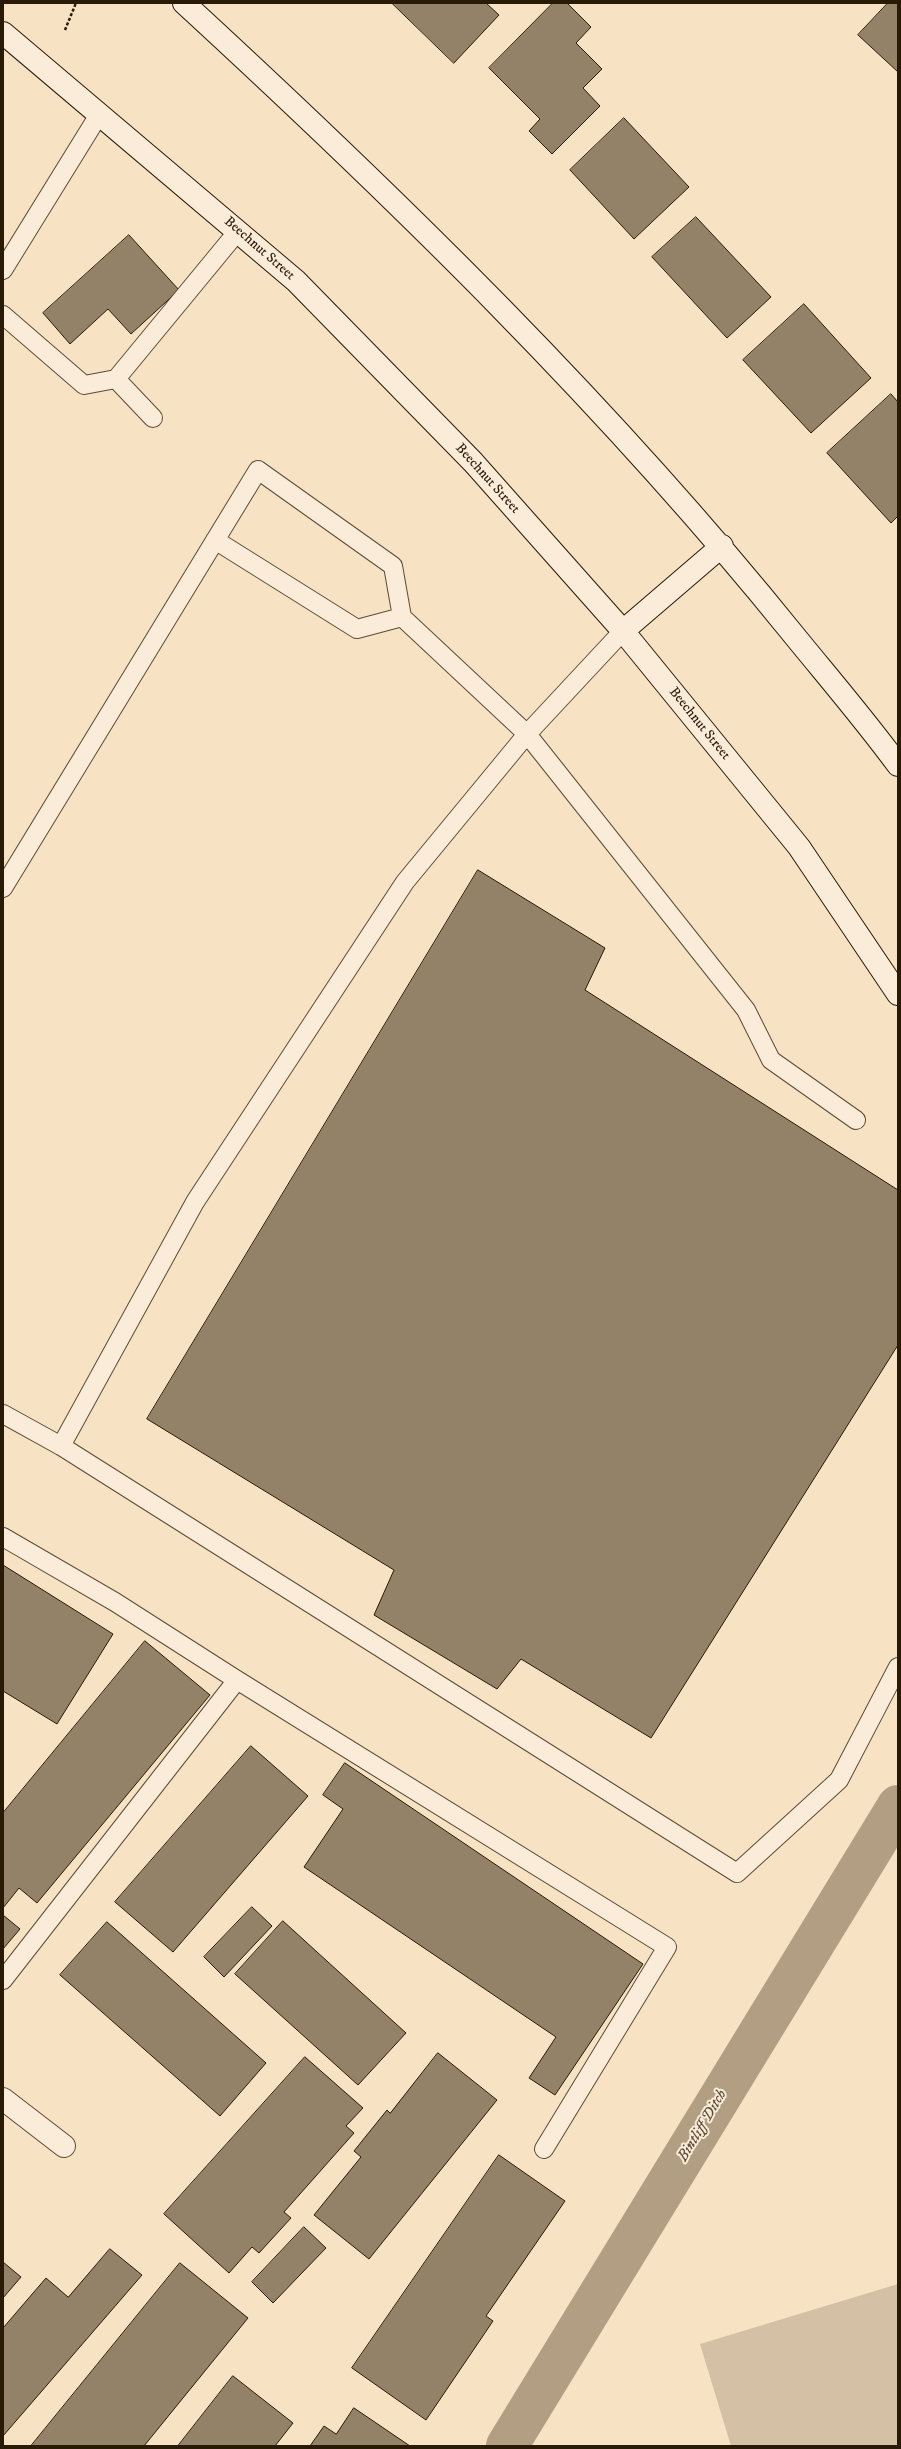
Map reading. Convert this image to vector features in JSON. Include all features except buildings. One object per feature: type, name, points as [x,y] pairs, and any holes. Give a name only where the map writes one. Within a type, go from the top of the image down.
[{"type":"main road","points":[[184,3],[373,182],[540,346],[722,546],[898,765]]},
{"type":"main road","name":"Beechnut Street","points":[[3,33],[100,113],[296,281],[473,462],[623,631],[799,847],[898,994]]},
{"type":"main road","points":[[623,631],[722,546]]},
{"type":"main road","points":[[3,2099],[64,2146]]},
{"type":"lane","points":[[3,270],[100,113]]},
{"type":"lane","points":[[3,315],[84,385],[116,379],[238,231]]},
{"type":"lane","points":[[116,379],[153,418]]},
{"type":"lane","points":[[3,888],[258,470],[393,566],[402,617],[527,734],[746,1010],[771,1060],[856,1120]]},
{"type":"lane","points":[[214,540],[357,629],[402,617]]},
{"type":"lane","points":[[61,1446],[195,1202],[405,882],[527,734],[623,631]]},
{"type":"lane","points":[[3,1414],[61,1446],[737,1873],[839,1780],[898,1667]]},
{"type":"lane","points":[[3,1537],[115,1602],[237,1680],[667,1947],[544,2149]]},
{"type":"lane","points":[[3,1980],[237,1680]]},
{"type":"path","points":[[65,30],[76,3]]},
{"type":"shaded area","points":[[898,2284],[898,2446],[731,2446],[700,2344]]},
{"type":"waterway","name":"Bintliff Ditch","points":[[507,2446],[898,1806]]}]
